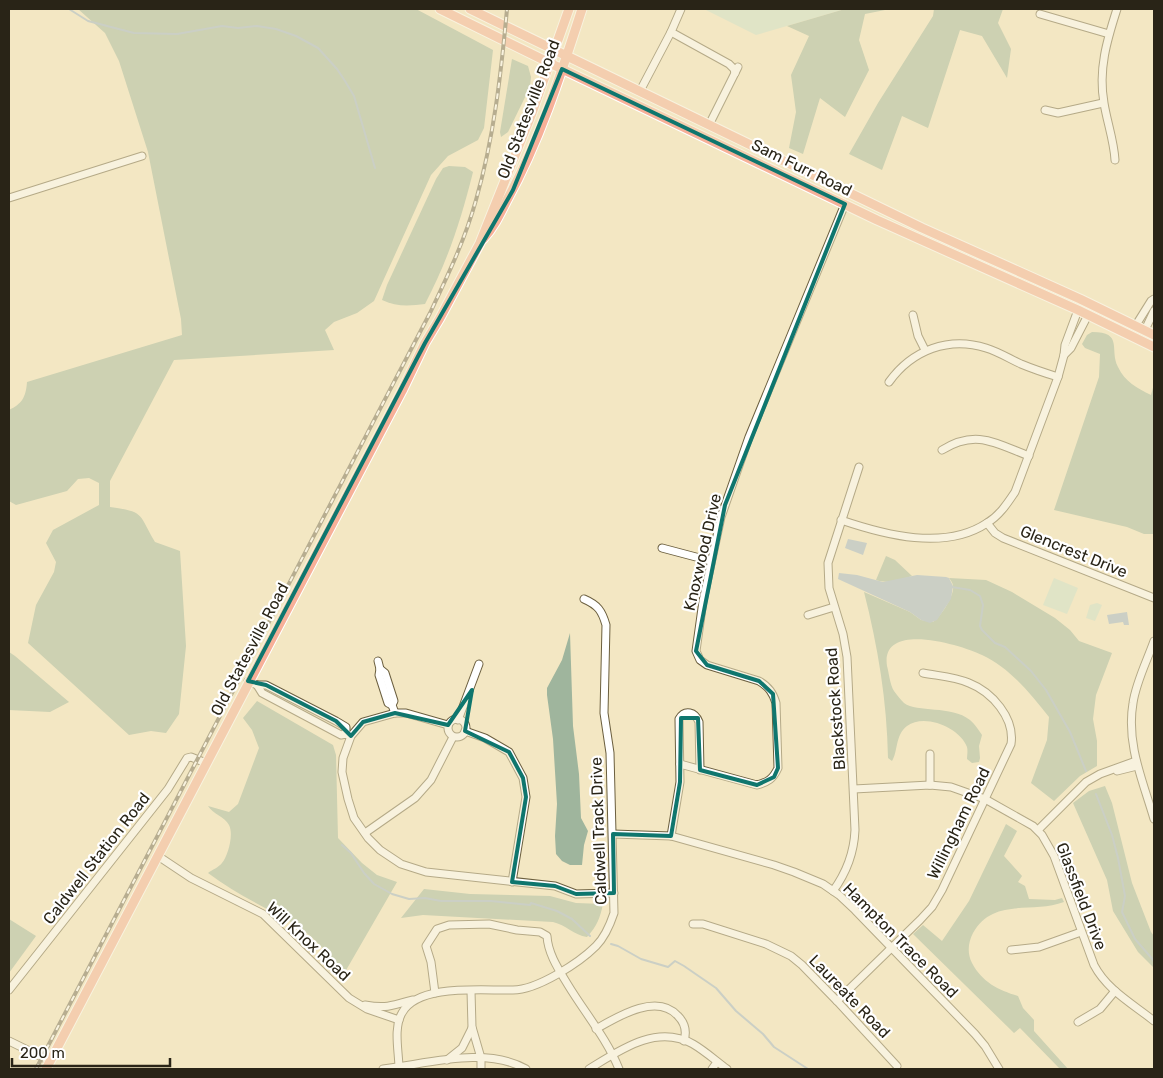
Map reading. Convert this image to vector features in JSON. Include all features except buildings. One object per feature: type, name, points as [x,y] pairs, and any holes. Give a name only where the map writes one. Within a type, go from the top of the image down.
[{"type":"main road","name":"Sam Furr Road","points":[[440,9],[562,70],[924,242],[1078,310],[1154,347]]},
{"type":"main road","name":"Sam Furr Road","points":[[470,9],[922,228],[1154,334]]},
{"type":"main road","name":"Old Statesville Road","points":[[48,1065],[206,763],[253,683],[425,344],[480,243],[519,148],[569,9]]},
{"type":"main road","name":"Old Statesville Road","points":[[480,243],[490,231],[518,179],[562,70],[582,9]]},
{"type":"main road","points":[[844,204],[854,202],[880,215],[922,228]]},
{"type":"main road","points":[[1041,294],[1136,331],[1145,330]]},
{"type":"street","points":[[640,92],[681,9]]},
{"type":"street","points":[[1115,160],[1102,86],[1103,58],[1117,9]]},
{"type":"street","points":[[1040,14],[1109,34]]},
{"type":"street","points":[[671,32],[736,70],[709,126]]},
{"type":"street","points":[[1045,110],[1050,113],[1058,113],[1104,103]]},
{"type":"street","points":[[9,198],[142,156]]},
{"type":"street","name":"Knoxwood Drive","points":[[680,764],[757,785],[767,782],[774,777],[778,768],[776,703],[773,694],[767,686],[759,681],[707,665],[700,660],[696,651],[703,601],[721,517],[739,466],[844,204]]},
{"type":"street","points":[[1136,325],[1154,299]]},
{"type":"street","points":[[841,520],[883,534],[922,538],[950,537],[966,534],[987,523],[1006,506],[1015,492],[1058,377],[1065,345],[1078,310]]},
{"type":"street","points":[[1145,330],[1154,311]]},
{"type":"street","points":[[913,315],[918,336],[925,350]]},
{"type":"street","points":[[1064,355],[1071,348],[1088,315]]},
{"type":"street","points":[[889,382],[902,367],[925,350],[950,344],[973,344],[988,348],[1033,369],[1058,377]]},
{"type":"street","points":[[942,450],[961,440],[979,439],[990,441],[1029,456]]},
{"type":"street","name":"Blackstock Road","points":[[833,891],[847,868],[854,844],[854,789],[847,657],[843,634],[828,581],[828,563],[859,467]]},
{"type":"street","name":"Glencrest Drive","points":[[987,523],[1003,538],[1154,598]]},
{"type":"street","points":[[662,548],[711,561]]},
{"type":"street","name":"Caldwell Track Drive","points":[[413,1000],[435,993],[514,990],[540,984],[597,945],[608,928],[614,913],[614,892],[610,753],[604,713],[606,625],[602,612],[594,603],[584,599]]},
{"type":"street","points":[[808,616],[834,607]]},
{"type":"street","points":[[1154,642],[1133,702],[1131,738],[1154,819]]},
{"type":"street","points":[[458,720],[479,664]]},
{"type":"street","points":[[379,665],[385,673],[394,701],[392,705],[395,713]]},
{"type":"street","name":"Willingham Road","points":[[837,1001],[932,907],[942,890],[1011,744],[1012,730],[1010,723],[999,706],[988,694],[972,683],[923,673]]},
{"type":"street","points":[[253,683],[266,685],[346,727],[348,735],[342,772],[354,818],[380,850],[401,864],[426,872],[555,886],[576,894],[614,892]]},
{"type":"street","points":[[253,683],[262,694],[341,736],[348,735],[363,722],[395,713],[406,713],[448,725]]},
{"type":"street","points":[[302,714],[306,707]]},
{"type":"street","points":[[671,836],[680,782],[679,719],[682,714],[692,713],[696,716],[698,722],[700,770]]},
{"type":"street","points":[[452,720],[458,720],[465,725],[465,731],[459,737],[453,737],[448,730],[448,725],[452,720]]},
{"type":"street","points":[[465,731],[485,738],[509,752],[523,778],[526,797],[512,882]]},
{"type":"street","points":[[365,833],[415,798],[431,780],[453,737]]},
{"type":"street","points":[[930,754],[930,785]]},
{"type":"street","name":"Caldwell Station Road","points":[[9,990],[168,789],[187,758],[191,757],[206,763]]},
{"type":"street","points":[[1038,830],[1078,789],[1092,779],[1107,772],[1122,771],[1137,763]]},
{"type":"street","name":"Glassfield Drive","points":[[854,789],[930,785],[961,790],[985,799],[1026,821],[1038,830],[1050,846],[1081,932],[1102,979],[1154,1021]]},
{"type":"street","name":"Hampton Trace Road","points":[[613,834],[671,836],[794,872],[823,884],[855,910],[980,1040],[999,1069]]},
{"type":"street","name":"Will Knox Road","points":[[158,856],[191,878],[263,914],[339,989],[367,1009],[399,1020]]},
{"type":"street","points":[[435,993],[431,962],[426,946],[437,929],[449,925],[489,924],[517,930],[540,932],[547,936],[550,952],[560,972],[613,1054],[620,1069]]},
{"type":"street","name":"Laureate Road","points":[[693,924],[703,924],[778,949],[791,956],[837,1001],[897,1066]]},
{"type":"street","points":[[1011,950],[1039,947],[1081,932]]},
{"type":"street","points":[[472,991],[472,1028],[481,1058],[481,1069]]},
{"type":"street","points":[[1078,1022],[1100,1010],[1115,991]]},
{"type":"street","points":[[361,1005],[381,1008],[413,1000]]},
{"type":"street","points":[[399,1068],[399,1020],[406,1006],[413,1000]]},
{"type":"street","points":[[596,1029],[626,1012],[660,1006],[671,1010],[680,1018],[686,1031],[684,1041]]},
{"type":"street","points":[[446,1060],[462,1048],[472,1028]]},
{"type":"street","points":[[589,1069],[627,1046],[655,1037],[666,1037],[692,1044],[727,1069]]},
{"type":"street","points":[[9,1041],[48,1065]]},
{"type":"street","points":[[384,1069],[446,1060],[481,1058],[502,1060],[526,1069]]},
{"type":"street","points":[[712,1069],[717,1062]]},
{"type":"highlighted area","points":[[562,69],[845,204],[725,505],[696,651],[707,665],[759,681],[773,694],[778,768],[774,777],[757,785],[700,770],[698,718],[681,718],[680,782],[671,836],[613,834],[614,893],[576,894],[555,886],[512,882],[526,797],[523,778],[509,752],[465,731],[472,690],[448,725],[395,713],[363,722],[351,736],[336,721],[266,685],[248,681],[425,343],[513,190]]},
{"type":"green space","points":[[78,9],[416,9],[493,50],[484,128],[478,140],[448,156],[431,175],[374,301],[357,313],[334,322],[325,330],[334,350],[174,360],[110,481],[110,507],[129,510],[135,513],[143,520],[155,542],[180,551],[186,646],[179,714],[166,733],[151,731],[129,735],[28,643],[36,605],[54,572],[56,562],[46,543],[53,530],[99,505],[99,483],[89,478],[78,479],[67,491],[16,505],[9,501],[9,410],[22,399],[26,392],[27,382],[182,335],[181,319],[148,152],[119,61],[105,33]]},
{"type":"green space","points":[[704,9],[845,9],[756,35]]},
{"type":"green space","points":[[845,9],[890,9],[865,14],[859,40],[869,70],[845,117],[820,98],[803,154],[789,148],[796,112],[791,75],[809,36],[787,26]]},
{"type":"green space","points":[[934,9],[1003,9],[998,23],[1011,49],[1007,78],[982,36],[960,30],[928,128],[902,116],[882,170],[849,154],[878,103],[933,16]]},
{"type":"green space","points":[[512,59],[528,66],[531,77],[530,87],[508,132],[501,137],[500,132]]},
{"type":"green space","points":[[449,166],[465,167],[473,172],[453,240],[441,272],[425,304],[403,305],[382,300],[387,285],[436,179],[443,168]]},
{"type":"green space","points":[[1092,332],[1108,335],[1112,339],[1118,367],[1128,381],[1151,395],[1154,384],[1154,534],[1144,534],[1127,527],[1054,510],[1099,377],[1100,354],[1085,348],[1082,344],[1087,335]]},
{"type":"green space","points":[[886,556],[895,560],[912,576],[889,582],[876,580]]},
{"type":"green space","points":[[949,578],[986,580],[1012,592],[1055,618],[1070,630],[1079,641],[1112,653],[1096,695],[1093,719],[1097,741],[1097,766],[1080,776],[1054,801],[1031,783],[1047,740],[1049,717],[1027,690],[1002,667],[982,655],[958,646],[924,640],[909,640],[896,643],[888,652],[887,666],[893,688],[904,703],[917,708],[954,712],[972,722],[982,735],[979,746],[979,762],[972,763],[967,759],[967,747],[957,734],[941,724],[923,721],[914,722],[903,730],[892,761],[888,758],[881,674],[864,592],[910,612],[921,620],[933,622],[943,611],[952,595],[953,585]]},
{"type":"green space","points":[[1054,578],[1078,588],[1067,614],[1043,605]]},
{"type":"green space","points":[[1097,603],[1102,605],[1095,621],[1086,618],[1090,605]]},
{"type":"green space","points":[[570,633],[573,726],[579,774],[581,818],[588,831],[584,845],[582,865],[570,865],[562,861],[556,854],[557,804],[553,739],[547,695],[547,688],[562,660]]},
{"type":"green space","points":[[9,652],[69,702],[50,712],[9,710]]},
{"type":"green space","points":[[257,701],[333,745],[336,755],[338,838],[362,863],[377,875],[397,882],[345,972],[306,932],[238,893],[208,873],[219,866],[224,860],[230,845],[231,834],[227,822],[208,806],[229,812],[238,804],[259,748],[252,730],[243,718]]},
{"type":"green space","points":[[1105,786],[1112,803],[1132,883],[1154,936],[1154,968],[1138,952],[1113,911],[1107,880],[1073,803],[1089,791]]},
{"type":"green space","points":[[1006,824],[1017,831],[1004,856],[1022,876],[1018,882],[1025,886],[1029,899],[1055,900],[1062,898],[1064,902],[1039,907],[1014,908],[991,915],[981,922],[973,933],[969,944],[969,956],[976,970],[986,980],[997,988],[1018,996],[1023,1008],[1034,1020],[1034,1031],[1068,1069],[1060,1069],[1020,1028],[1014,1033],[913,934],[923,925],[942,941],[969,901]]},
{"type":"green space","points":[[424,889],[470,894],[550,896],[576,903],[603,904],[598,922],[587,937],[553,922],[423,915],[401,918]]},
{"type":"green space","points":[[9,919],[36,936],[9,973]]},
{"type":"water","points":[[848,539],[867,543],[863,555],[845,548]]},
{"type":"water","points":[[839,573],[857,575],[883,582],[917,575],[946,577],[949,578],[953,586],[951,599],[937,620],[930,623],[838,579]]},
{"type":"water","points":[[1127,612],[1129,625],[1124,625],[1123,622],[1109,624],[1107,615]]},
{"type":"waterway","points":[[69,9],[88,21],[134,33],[177,34],[222,26],[238,28],[257,26],[276,29],[296,36],[318,48],[337,69],[354,96],[375,168]]},
{"type":"waterway","points":[[952,587],[970,590],[980,596],[983,605],[980,626],[982,630],[995,643],[1005,647],[1031,671],[1046,690],[1070,732],[1086,771]]},
{"type":"waterway","points":[[1096,794],[1112,835],[1118,858],[1125,896],[1122,912],[1135,939],[1154,961]]},
{"type":"waterway","points":[[342,845],[351,853],[374,884],[392,894],[409,899],[491,901],[530,905],[531,903],[557,911],[572,919],[590,936]]},
{"type":"waterway","points":[[611,944],[641,959],[668,967],[675,961],[684,966],[716,988],[736,1011],[763,1034],[774,1047],[808,1069]]},
{"type":"railway","points":[[36,1069],[430,313],[449,272],[472,215],[488,153],[507,9]]}]
